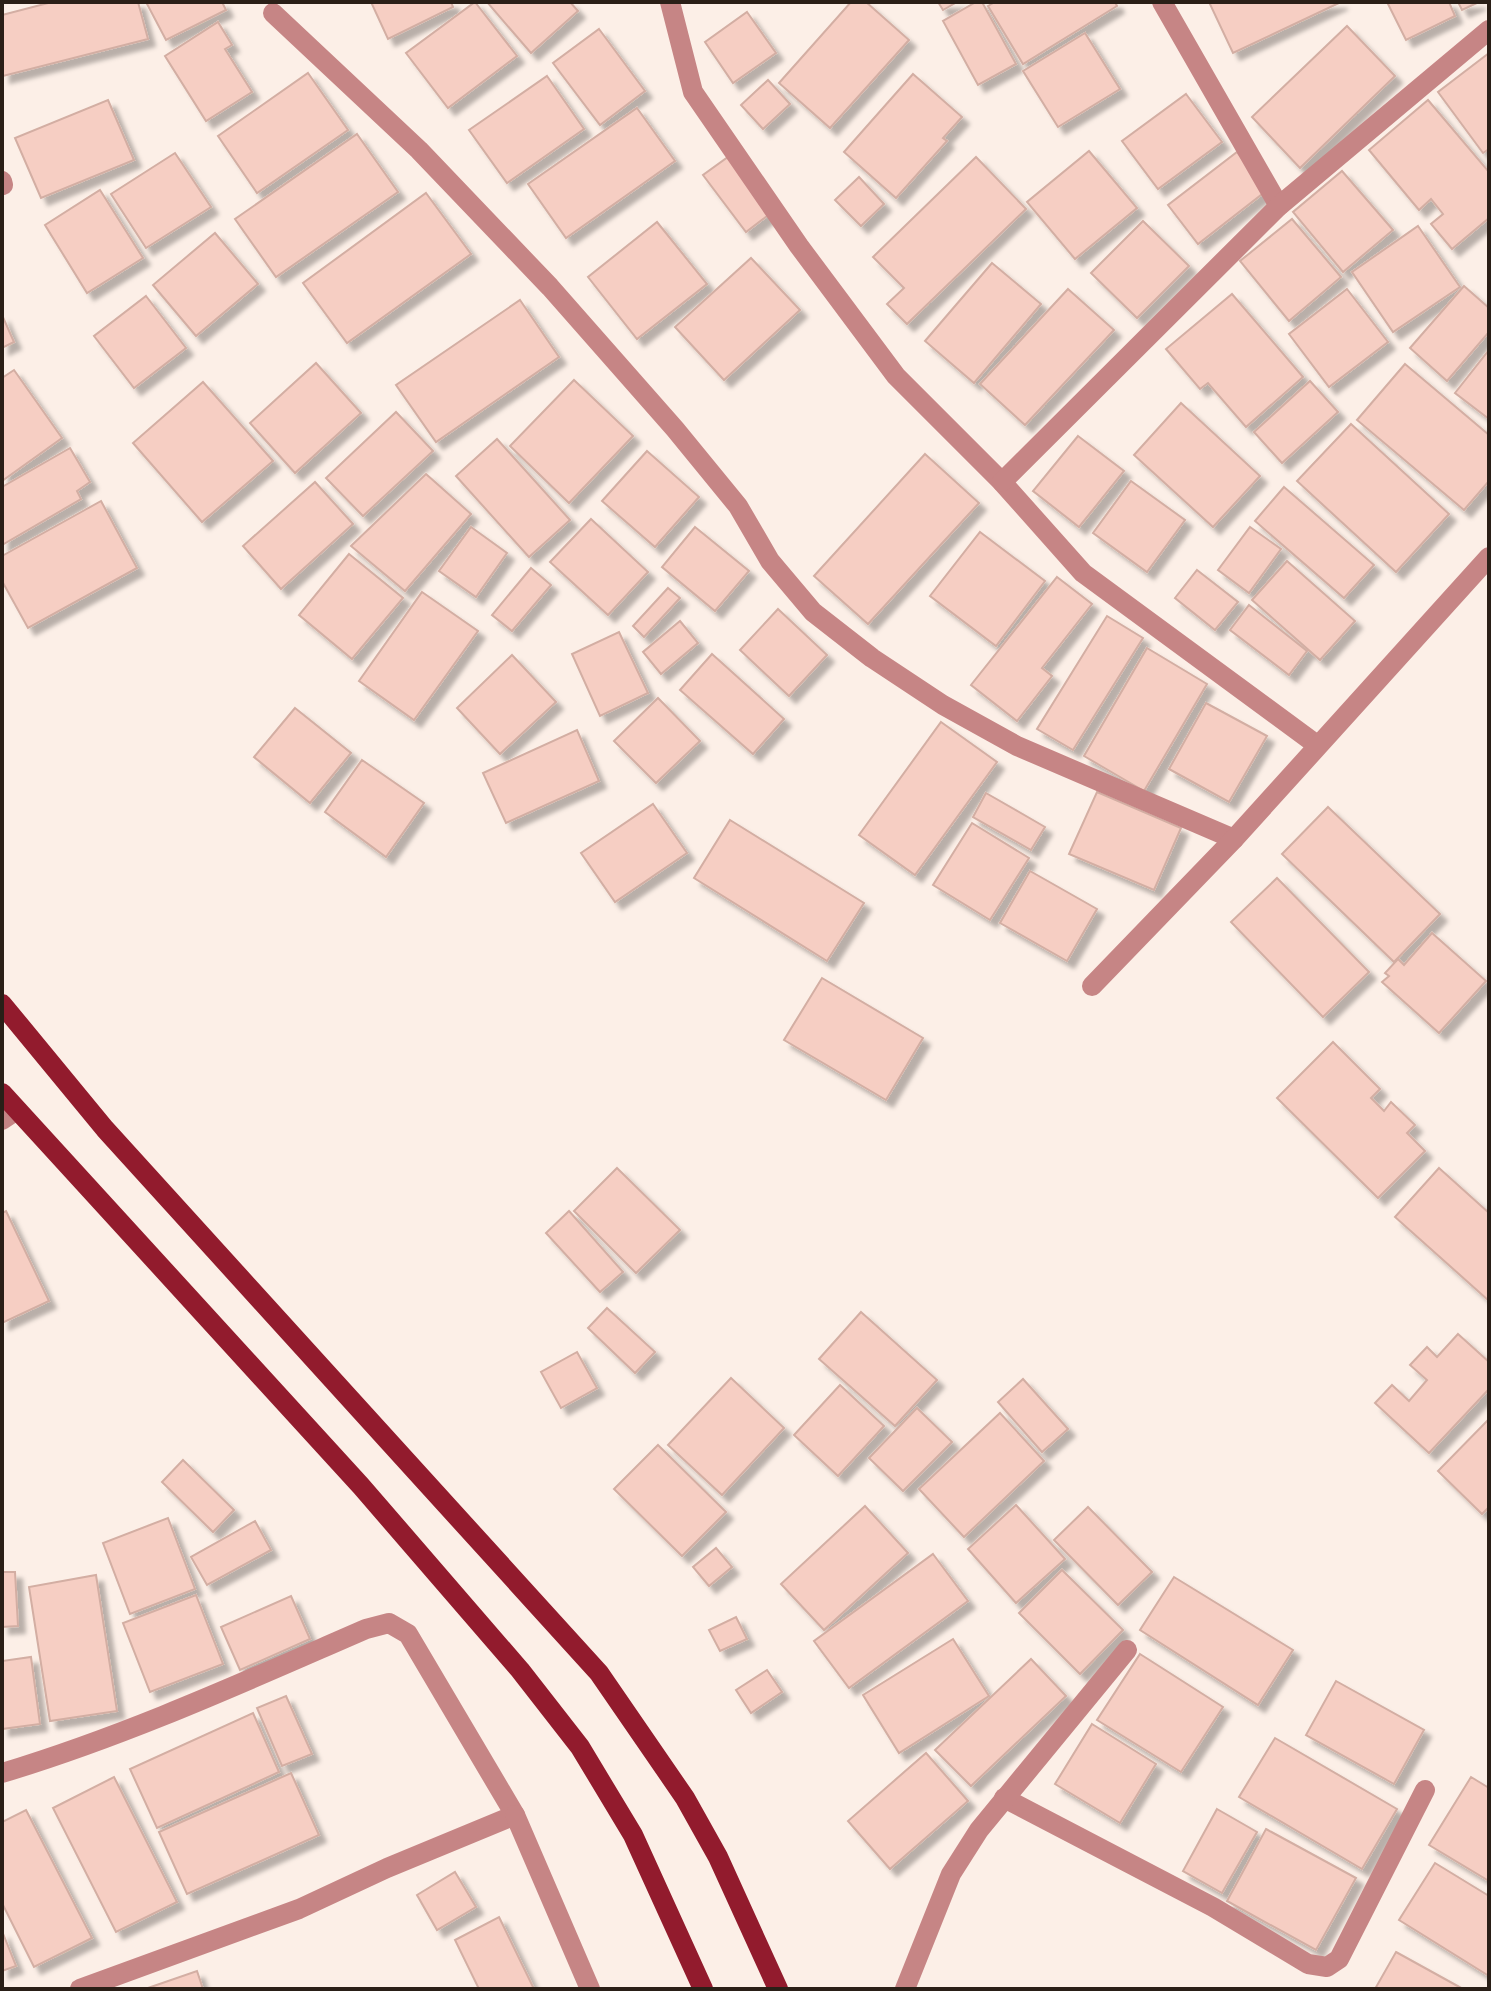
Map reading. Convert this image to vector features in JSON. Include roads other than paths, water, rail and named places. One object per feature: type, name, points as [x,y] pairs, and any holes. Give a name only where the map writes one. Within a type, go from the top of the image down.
[{"type":"main road","points":[[2,1004],[105,1129],[599,1673],[685,1798],[718,1857],[778,1989]]},
{"type":"main road","points":[[2,1093],[9,1115],[361,1486],[520,1670],[580,1747],[633,1835],[703,1989]]},
{"type":"street","points":[[670,2],[693,92],[733,153],[896,376],[1002,482],[1083,573],[1317,745]]},
{"type":"street","points":[[1162,2],[1279,206]]},
{"type":"street","points":[[273,13],[419,150],[550,287],[729,495],[770,561],[813,612],[884,666],[943,705],[1017,746],[1234,839]]},
{"type":"street","points":[[1002,482],[1279,206],[1489,30]]},
{"type":"street","points":[[1092,986],[1234,839],[1489,557]]},
{"type":"street","points":[[2,1773],[91,1745],[366,1629],[389,1623],[408,1634],[515,1815],[590,1989]]},
{"type":"street","points":[[905,1989],[951,1874],[979,1830],[1127,1650]]},
{"type":"street","points":[[1004,1798],[1213,1907],[1308,1964],[1327,1967],[1339,1959],[1425,1790]]},
{"type":"street","points":[[80,1989],[299,1909],[387,1868],[515,1815]]}]
